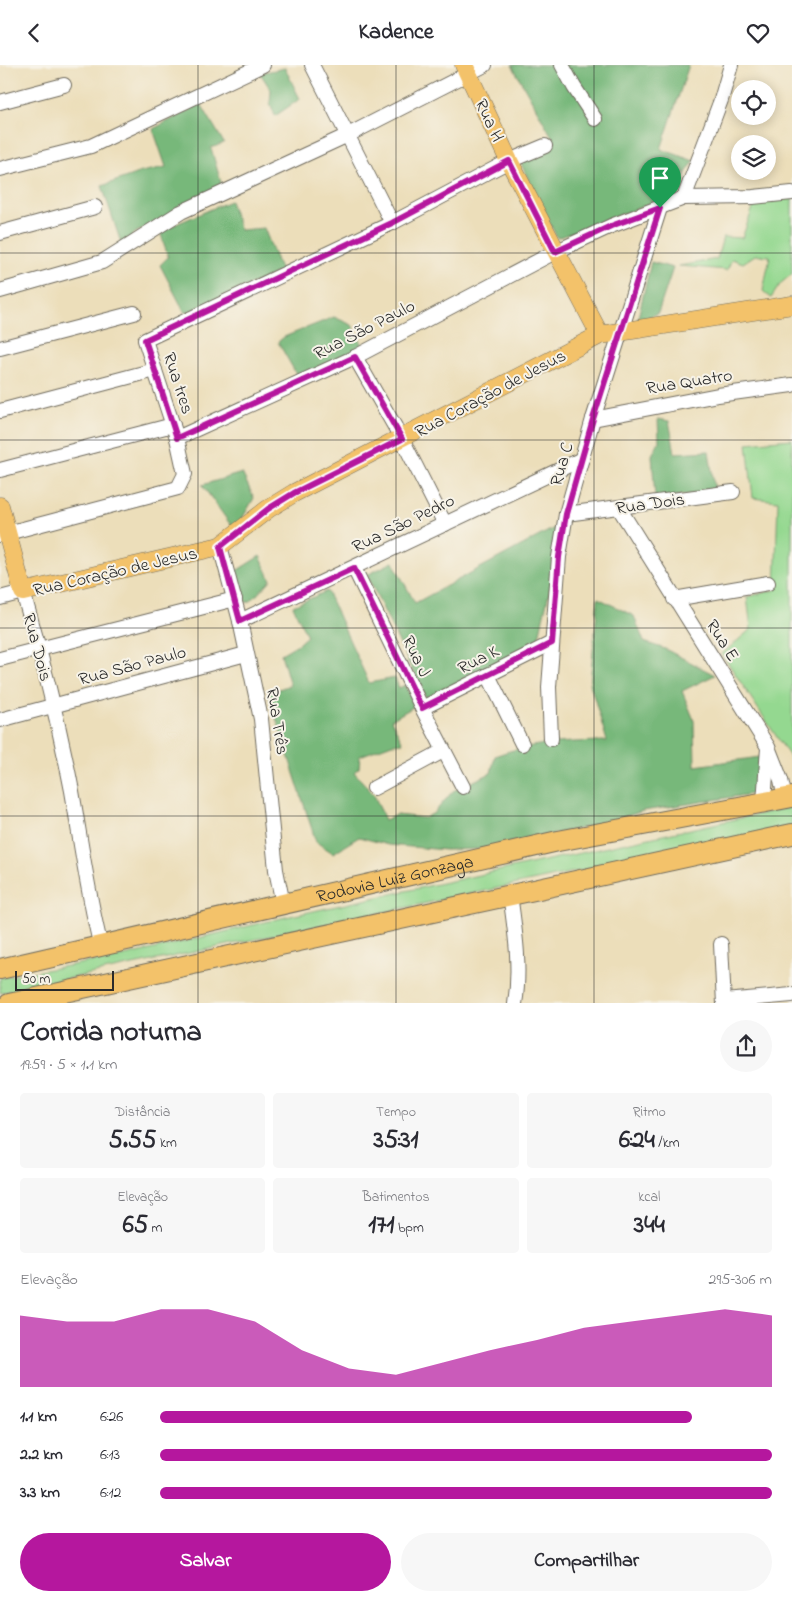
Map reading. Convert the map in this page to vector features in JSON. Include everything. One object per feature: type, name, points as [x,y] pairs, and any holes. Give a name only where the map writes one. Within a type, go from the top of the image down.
[{"type":"highway","name":"Rodovia Luiz Gonzaga","points":[[0,969],[283,905],[328,892],[558,841],[788,797]]},
{"type":"highway","points":[[9,1003],[792,834]]},
{"type":"main road","name":"Rua H","points":[[466,69],[509,161],[600,335]]},
{"type":"main road","name":"Rua Coração de Jesus","points":[[23,592],[220,547],[268,509],[294,493],[402,439],[600,335],[792,305]]},
{"type":"main road","name":"Rua Dois","points":[[0,506],[4,534],[23,592]]},
{"type":"street","points":[[0,169],[91,146],[264,65]]},
{"type":"street","points":[[312,65],[392,223],[509,161],[544,146]]},
{"type":"street","points":[[0,291],[111,257],[148,231],[181,212],[348,135],[466,69],[485,65]]},
{"type":"street","points":[[562,65],[574,87],[596,119]]},
{"type":"street","points":[[684,198],[721,100],[731,65]]},
{"type":"street","points":[[0,102],[64,85]]},
{"type":"street","name":"Rua São Paulo","points":[[0,471],[175,432],[355,357],[555,252],[611,226],[684,198],[753,197],[792,193]]},
{"type":"street","points":[[0,233],[95,207]]},
{"type":"street","name":"Rua C","points":[[550,739],[548,687],[559,557],[566,514],[593,419],[623,331],[660,208]]},
{"type":"street","name":"Rua tres","points":[[175,432],[145,340],[392,223]]},
{"type":"street","points":[[0,348],[134,313]]},
{"type":"street","points":[[355,357],[402,439],[445,524]]},
{"type":"street","points":[[0,411],[155,370]]},
{"type":"street","name":"Rua Quatro","points":[[593,419],[709,396],[792,385]]},
{"type":"street","points":[[4,534],[174,491],[183,481],[185,473],[175,432]]},
{"type":"street","name":"Rua São Pedro","points":[[240,621],[582,459]]},
{"type":"street","name":"Rua Dois","points":[[566,514],[733,492]]},
{"type":"street","name":"Rua E","points":[[619,508],[674,599],[750,714],[768,747],[788,797]]},
{"type":"street","name":"Rua Três","points":[[220,547],[235,599],[261,719],[276,870],[283,905]]},
{"type":"street","name":"Rua J","points":[[354,568],[443,751],[463,787]]},
{"type":"street","points":[[674,599],[768,583]]},
{"type":"street","points":[[0,598],[23,592]]},
{"type":"street","name":"Rua Dois","points":[[23,592],[54,707],[72,789],[82,861],[101,947]]},
{"type":"street","points":[[0,659],[235,599]]},
{"type":"street","name":"Rua K","points":[[422,708],[552,643]]},
{"type":"street","name":"Rua São Paulo","points":[[0,720],[246,654]]},
{"type":"street","points":[[488,675],[522,744]]},
{"type":"street","points":[[764,802],[768,747]]},
{"type":"street","points":[[374,788],[443,751]]},
{"type":"street","points":[[510,895],[517,945],[518,986],[515,1003]]},
{"type":"street","points":[[721,944],[724,1002],[792,995]]},
{"type":"green space","points":[[512,65],[689,65],[661,149],[694,161],[680,182],[647,205],[557,238],[521,164],[555,142]]},
{"type":"green space","points":[[285,68],[300,99],[275,116],[270,103],[271,90],[260,73]]},
{"type":"green space","points":[[201,104],[224,143],[211,148],[222,186],[135,233],[122,246],[102,186],[141,172],[166,167],[153,129]]},
{"type":"green space","points":[[792,198],[792,274],[781,283],[771,298],[763,291],[770,256],[755,255],[743,263],[732,259],[727,270],[679,266],[717,259],[723,237],[742,238],[754,205]]},
{"type":"green space","points":[[230,201],[240,230],[264,228],[281,271],[185,313],[160,265],[168,257],[160,231]]},
{"type":"green space","points":[[651,262],[673,268],[658,313],[637,322]]},
{"type":"green space","points":[[334,317],[352,325],[364,348],[298,377],[278,342],[284,337]]},
{"type":"green space","points":[[658,419],[669,421],[675,453],[709,451],[715,492],[655,498],[652,455],[659,441]]},
{"type":"green space","points":[[792,439],[792,760],[722,654],[751,629],[747,597],[775,590],[778,501],[753,498],[747,443]]},
{"type":"green space","points":[[242,473],[254,498],[235,531],[202,485]]},
{"type":"green space","points":[[556,527],[551,584],[538,641],[427,701],[367,575],[393,562],[415,603]]},
{"type":"green space","points":[[260,556],[271,580],[251,601],[238,603],[233,573]]},
{"type":"green space","points":[[327,591],[369,683],[395,678],[399,688],[405,685],[415,706],[391,720],[403,743],[392,744],[360,756],[359,768],[354,772],[374,795],[385,820],[396,815],[425,818],[434,813],[453,791],[491,773],[495,756],[509,751],[536,745],[564,742],[607,741],[590,684],[598,598],[634,616],[644,642],[665,649],[715,675],[682,691],[694,720],[695,766],[760,757],[758,793],[643,811],[602,824],[481,849],[446,850],[388,845],[359,837],[333,853],[316,842],[268,693],[290,685],[281,654],[307,636],[293,606]]},
{"type":"green space","points":[[792,807],[792,826],[0,993],[0,978],[129,955],[286,917]]},
{"type":"route","points":[[509,161],[555,252],[611,226],[660,208],[623,331],[593,419],[566,514],[559,557],[552,643],[422,708],[354,568],[240,621],[220,547],[268,509],[294,493],[372,452],[402,439],[355,357],[177,438],[145,340],[392,223],[509,161]]}]
